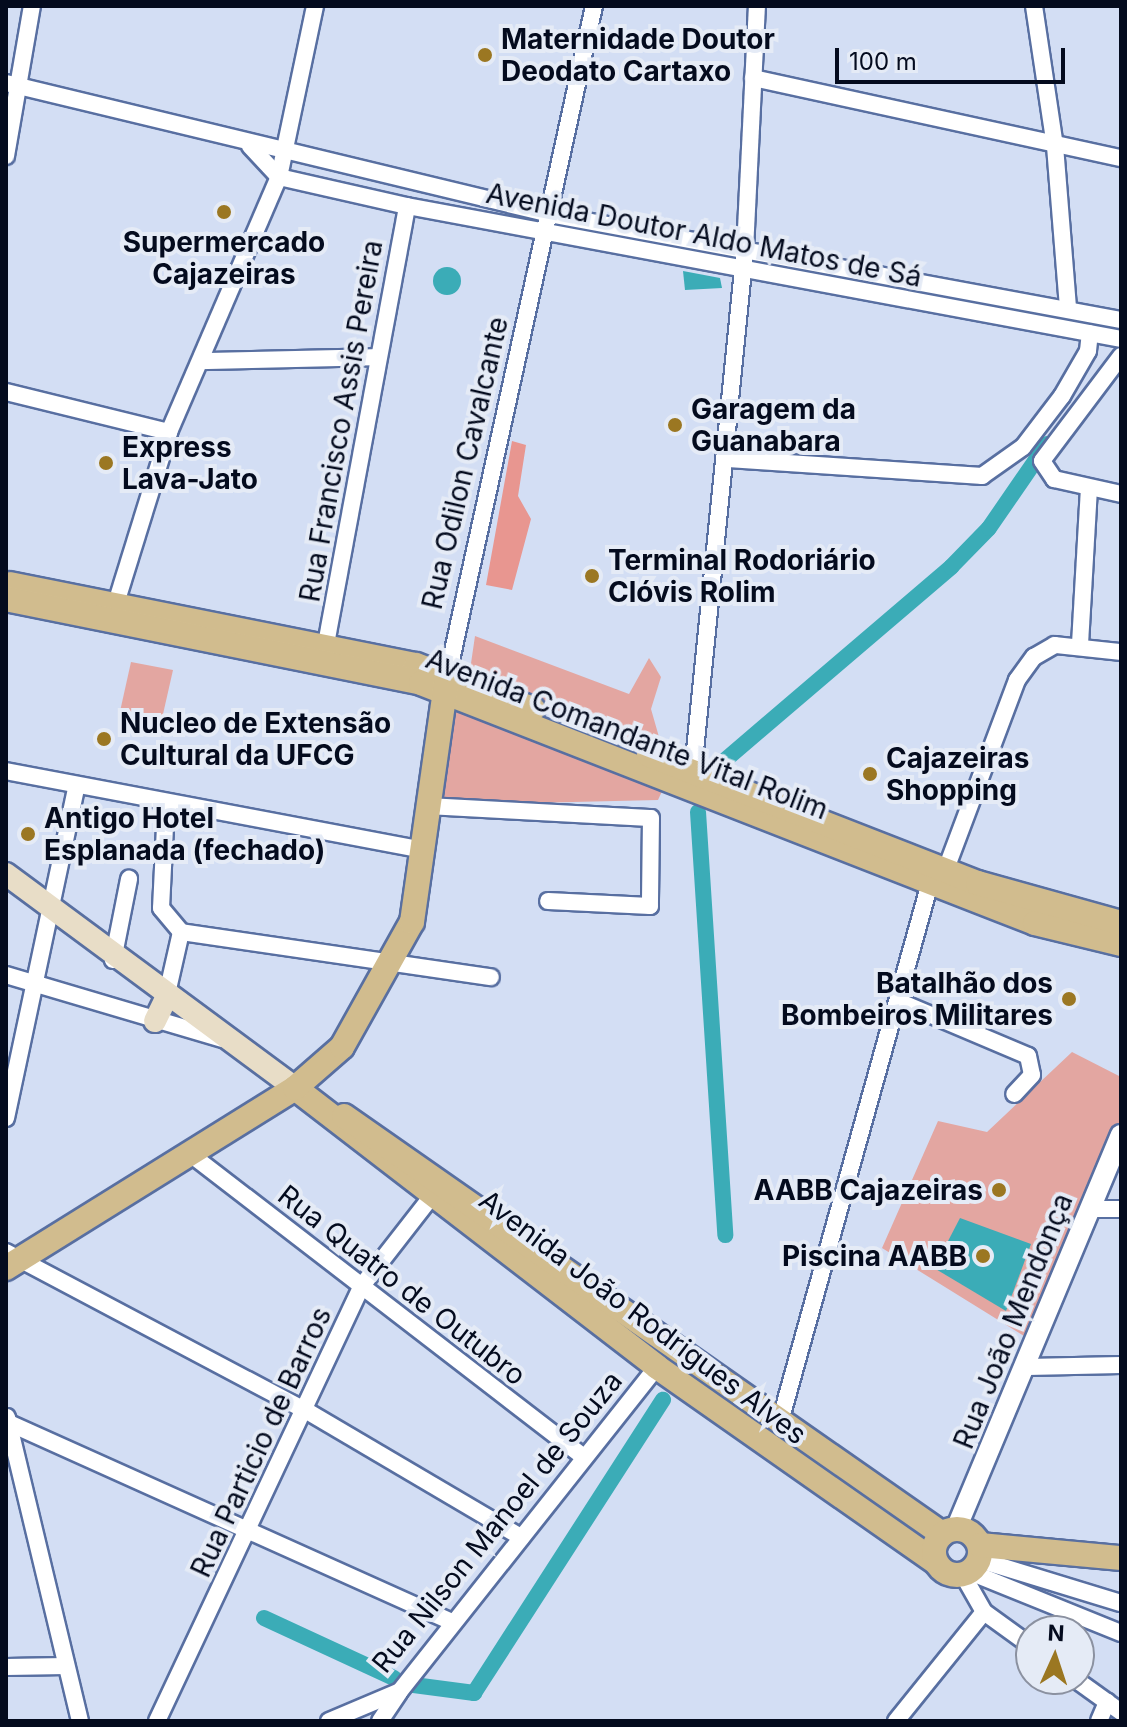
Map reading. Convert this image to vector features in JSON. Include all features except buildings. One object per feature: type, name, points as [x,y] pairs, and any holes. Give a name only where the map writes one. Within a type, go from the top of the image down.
[{"type":"main road","name":"Avenida Comandante Vital Rolim","points":[[6,583],[113,612],[445,682],[938,876],[1121,944]]},
{"type":"main road","name":"Avenida Comandante Vital Rolim","points":[[6,599],[326,644],[445,682],[693,771],[938,876],[1041,905],[1121,923]]},
{"type":"main road","name":"Rua Odilon Cavalcante","points":[[12,1259],[295,1088],[342,1047],[393,965],[412,922],[426,850],[426,806],[445,682]]},
{"type":"main road","name":"Avenida João Rodrigues Alves","points":[[6,874],[50,913],[113,960],[323,1108],[431,1197],[657,1367],[936,1562],[973,1563]]},
{"type":"main road","points":[[155,1021],[166,998]]},
{"type":"main road","name":"Avenida João Rodrigues Alves","points":[[323,1108],[377,1133],[779,1425],[949,1531],[973,1563]]},
{"type":"main road","points":[[936,1562],[949,1531]]},
{"type":"main road","points":[[973,1563],[1121,1558]]},
{"type":"street","points":[[6,156],[12,85],[32,6]]},
{"type":"street","points":[[113,612],[169,432],[205,361],[279,177],[315,6]]},
{"type":"street","name":"Rua Odilon Cavalcante","points":[[445,682],[554,215],[594,6]]},
{"type":"street","points":[[693,771],[728,459],[745,250],[757,6]]},
{"type":"street","points":[[1034,6],[1055,146],[1068,309]]},
{"type":"street","points":[[753,78],[1121,158]]},
{"type":"street","name":"Avenida Doutor Aldo Matos de Sá","points":[[12,85],[250,146],[285,149],[554,215],[1114,318]]},
{"type":"street","points":[[250,146],[279,177]]},
{"type":"street","name":"Avenida Doutor Aldo Matos de Sá","points":[[279,177],[407,206],[741,271],[1121,339]]},
{"type":"street","points":[[447,214],[451,190]]},
{"type":"street","name":"Rua Francisco Assis Pereira","points":[[326,644],[375,357],[407,206]]},
{"type":"street","points":[[728,459],[982,476],[1023,447],[1062,396],[1095,334]]},
{"type":"street","points":[[1121,356],[1042,461],[1054,479],[1121,494]]},
{"type":"street","points":[[205,361],[375,357]]},
{"type":"street","points":[[6,392],[169,432]]},
{"type":"street","points":[[1080,644],[1089,488]]},
{"type":"street","points":[[779,1425],[898,1001],[938,876],[1017,680],[1055,645],[1080,644],[1121,652]]},
{"type":"street","points":[[6,771],[76,789],[166,806],[426,850]]},
{"type":"street","points":[[6,1118],[76,789]]},
{"type":"street","points":[[166,806],[161,908],[181,932],[491,977]]},
{"type":"street","points":[[426,806],[651,818],[650,906],[548,901]]},
{"type":"street","points":[[113,960],[129,879]]},
{"type":"street","points":[[166,998],[181,932]]},
{"type":"street","points":[[6,975],[222,1039]]},
{"type":"street","points":[[898,1001],[1028,1056],[1032,1075],[1014,1094]]},
{"type":"street","name":"Rua João Mendonça","points":[[949,1531],[1027,1367],[1121,1135]]},
{"type":"street","name":"Rua Quatro de Outubro","points":[[189,1153],[584,1457]]},
{"type":"street","name":"Rua Particio de Barros","points":[[157,1721],[252,1529],[361,1287],[431,1197]]},
{"type":"street","points":[[1089,1209],[1121,1209]]},
{"type":"street","points":[[12,1259],[305,1410],[521,1537]]},
{"type":"street","points":[[1027,1367],[1121,1365]]},
{"type":"street","name":"Rua Nilson Manoel de Souza","points":[[329,1721],[400,1691],[451,1622],[657,1367]]},
{"type":"street","points":[[8,1417],[451,1622]]},
{"type":"street","points":[[8,1417],[80,1721]]},
{"type":"street","points":[[973,1563],[1117,1602],[1113,1630],[973,1563]]},
{"type":"street","points":[[973,1563],[984,1612],[1015,1634]]},
{"type":"street","points":[[896,1721],[984,1612]]},
{"type":"street","points":[[6,1667],[66,1666]]},
{"type":"street","points":[[380,1721],[400,1691]]},
{"type":"street","points":[[1095,1693],[1114,1707],[1099,1721]]},
{"type":"shaded area","points":[[512,441],[526,445],[518,496],[531,519],[512,590],[486,585]]},
{"type":"shaded area","points":[[475,636],[629,694],[649,658],[661,677],[651,709],[663,751],[469,677]]},
{"type":"shaded area","points":[[131,662],[173,670],[161,723],[119,716]]},
{"type":"shaded area","points":[[453,706],[663,789],[658,800],[436,805]]},
{"type":"shaded area","name":"AABB Cajazeiras","points":[[1072,1052],[1121,1077],[1121,1122],[1024,1336],[882,1248],[938,1121],[987,1132]]},
{"type":"water","points":[[447,267],[457,271],[461,281],[457,291],[447,295],[437,291],[433,281],[437,271]]},
{"type":"water","points":[[683,271],[720,278],[722,288],[685,290]]},
{"type":"water","name":"Piscina AABB","points":[[960,1218],[1031,1244],[1006,1311],[934,1268]]},
{"type":"waterway","points":[[724,761],[951,567],[989,528],[1047,444]]},
{"type":"waterway","points":[[698,812],[725,1235]]},
{"type":"waterway","points":[[406,1684],[474,1693],[663,1400]]},
{"type":"waterway","points":[[264,1618],[394,1678]]},
{"type":"place","name":"Maternidade Doutor Deodato Cartaxo","points":[[485,55]]},
{"type":"place","name":"Supermercado Cajazeiras","points":[[224,212]]},
{"type":"place","name":"Garagem da Guanabara","points":[[675,425]]},
{"type":"place","name":"Express Lava-Jato","points":[[106,463]]},
{"type":"place","name":"Terminal Rodoriário Clóvis Rolim","points":[[592,576]]},
{"type":"place","name":"Nucleo de Extensão Cultural da UFCG","points":[[104,739]]},
{"type":"place","name":"Cajazeiras Shopping","points":[[870,774]]},
{"type":"place","name":"Antigo Hotel Esplanada (fechado)","points":[[28,834]]},
{"type":"place","name":"Batalhão dos Bombeiros Militares","points":[[1069,999]]},
{"type":"place","name":"AABB Cajazeiras","points":[[999,1190]]},
{"type":"place","name":"Piscina AABB","points":[[983,1256]]}]
